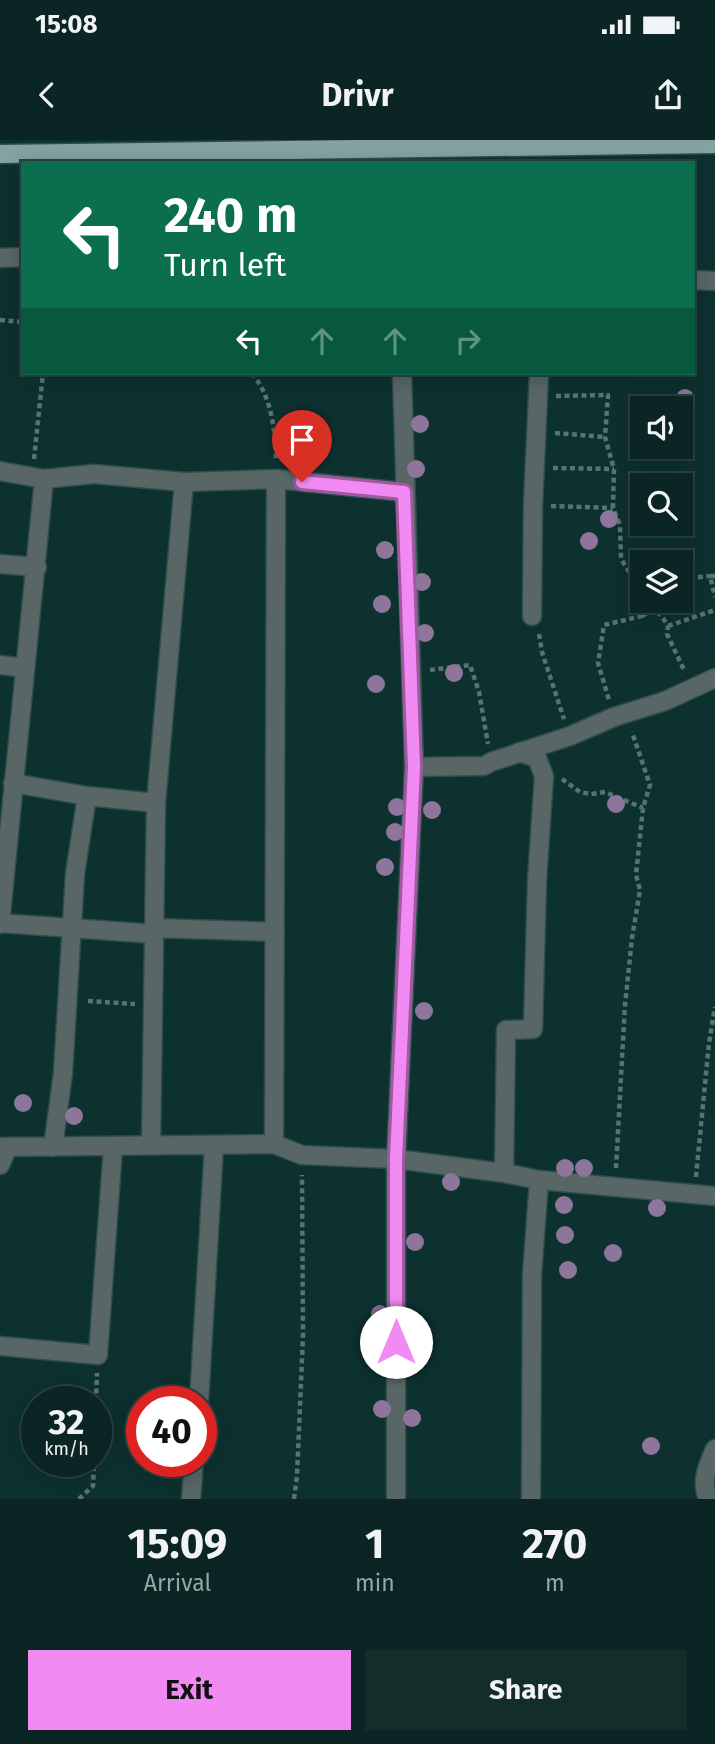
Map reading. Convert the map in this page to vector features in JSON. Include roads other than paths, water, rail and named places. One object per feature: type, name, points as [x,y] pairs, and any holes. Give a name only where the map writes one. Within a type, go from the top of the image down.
[{"type":"main road","points":[[0,154],[162,146],[715,144]]},
{"type":"street","points":[[0,258],[21,257]]},
{"type":"street","points":[[695,281],[715,281]]},
{"type":"street","points":[[396,1499],[396,1159],[414,767],[402,375]]},
{"type":"street","points":[[532,616],[534,468],[539,375]]},
{"type":"street","points":[[0,471],[38,478],[94,474],[184,482],[276,479],[404,492]]},
{"type":"street","points":[[38,478],[37,567],[9,773],[0,923],[155,931],[275,932]]},
{"type":"street","points":[[274,1144],[276,479]]},
{"type":"street","points":[[151,1145],[156,803],[184,482]]},
{"type":"street","points":[[0,564],[37,567]]},
{"type":"street","points":[[0,666],[25,668]]},
{"type":"street","points":[[414,767],[484,766],[693,690],[715,678]]},
{"type":"street","points":[[504,1173],[506,1030],[533,1029],[544,776],[537,758],[519,752]]},
{"type":"street","points":[[9,773],[87,796],[156,803]]},
{"type":"street","points":[[53,1147],[62,1073],[75,874],[87,796]]},
{"type":"street","points":[[0,1165],[4,1147],[274,1144],[302,1155],[396,1159],[539,1180],[715,1196]]},
{"type":"street","points":[[200,1386],[215,1145]]},
{"type":"street","points":[[0,1346],[98,1355],[113,1147]]},
{"type":"street","points":[[531,1499],[532,1275],[539,1180]]},
{"type":"street","points":[[707,1497],[706,1469],[715,1448]]},
{"type":"street","points":[[191,1499],[193,1477]]}]
